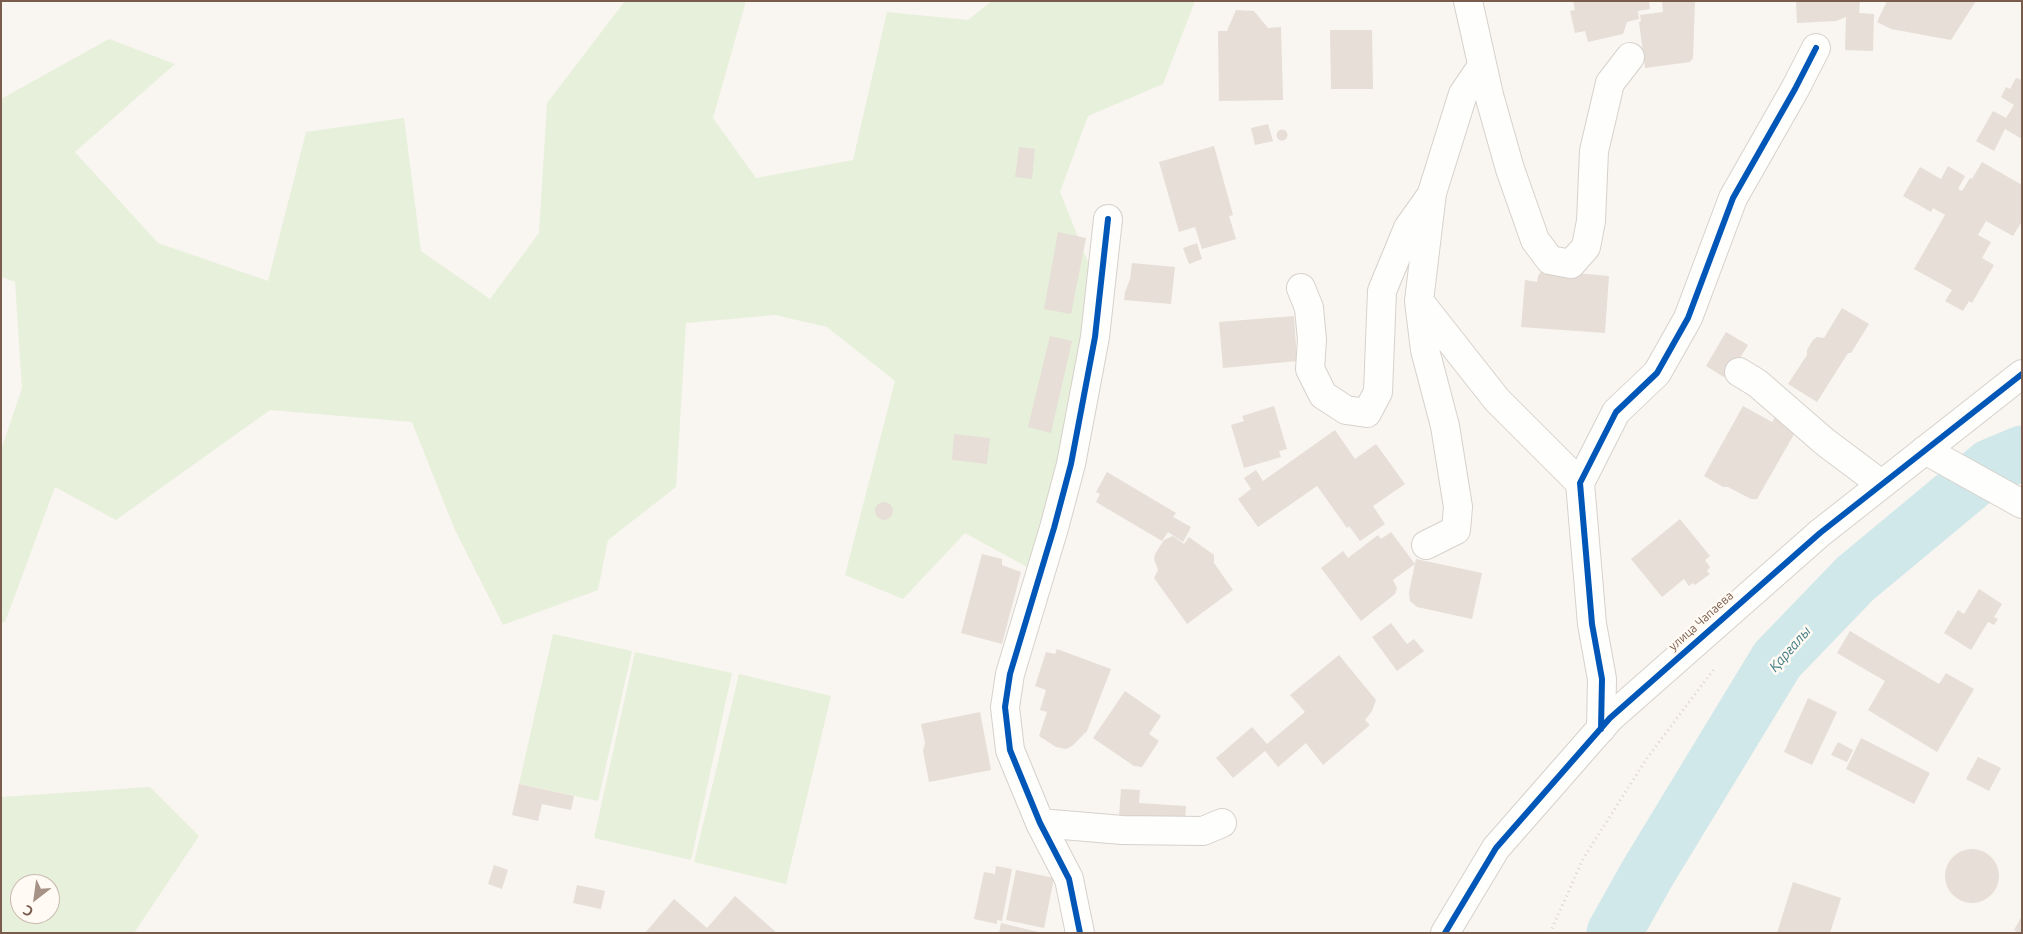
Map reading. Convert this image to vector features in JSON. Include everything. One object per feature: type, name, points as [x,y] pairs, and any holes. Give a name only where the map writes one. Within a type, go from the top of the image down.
[{"type":"street","points":[[1468,1],[1482,66],[1510,169],[1535,240],[1550,260],[1571,264],[1586,247],[1591,221],[1594,151],[1610,83],[1630,57]]},
{"type":"street","points":[[1601,729],[1602,679],[1592,624],[1580,483],[1616,412],[1657,373],[1688,318],[1733,198],[1816,48]]},
{"type":"street","points":[[1426,544],[1456,530],[1458,507],[1445,426],[1425,350],[1419,301],[1432,194],[1463,94],[1482,66]]},
{"type":"street","points":[[1302,288],[1310,308],[1312,340],[1310,369],[1324,395],[1346,410],[1367,413],[1378,392],[1382,291],[1408,228],[1432,194]]},
{"type":"street","points":[[1080,933],[1068,879],[1040,824],[1010,750],[1005,708],[1010,674],[1054,528],[1071,464],[1095,337],[1108,219]]},
{"type":"street","points":[[1419,301],[1497,400],[1580,483]]},
{"type":"street","points":[[1739,372],[1757,383],[1825,442],[1881,484]]},
{"type":"street","name":"улица Чапаева","points":[[1445,933],[1496,848],[1610,718],[1710,627],[1820,533],[2022,374]]},
{"type":"street","points":[[1925,450],[2022,504]]},
{"type":"street","points":[[1040,824],[1122,830],[1204,832],[1222,823]]},
{"type":"path","points":[[1550,933],[1584,859],[1620,800],[1647,758],[1716,666]]},
{"type":"green space","points":[[625,1],[746,1],[713,118],[756,178],[853,160],[887,12],[968,20],[992,1],[1195,1],[1163,84],[1088,116],[1060,192],[1100,292],[1040,574],[965,533],[903,599],[845,575],[895,381],[827,327],[775,315],[686,323],[676,487],[608,540],[598,590],[503,625],[455,530],[412,422],[270,410],[116,520],[55,487],[5,622],[1,623],[1,450],[22,388],[15,282],[1,277],[1,99],[109,39],[175,64],[75,152],[158,243],[268,281],[306,132],[404,118],[421,251],[490,299],[539,233],[547,103]]},
{"type":"green space","points":[[553,634],[632,651],[598,801],[519,784]]},
{"type":"green space","points":[[635,652],[732,673],[691,860],[594,838]]},
{"type":"green space","points":[[739,674],[831,696],[786,884],[694,862]]},
{"type":"green space","points":[[150,787],[199,836],[134,933],[1,933],[1,797]]},
{"type":"building","points":[[1573,1],[1649,1],[1650,9],[1638,11],[1639,19],[1627,22],[1623,34],[1588,42],[1585,31],[1575,33],[1570,11],[1575,10]]},
{"type":"building","points":[[1662,1],[1695,1],[1693,58],[1690,62],[1645,68],[1639,22],[1641,21],[1640,15],[1663,12]]},
{"type":"building","points":[[1796,1],[1860,1],[1859,13],[1874,14],[1873,51],[1845,50],[1846,17],[1836,21],[1797,23]]},
{"type":"building","points":[[1887,1],[1976,1],[1951,40],[1891,29],[1877,22]]},
{"type":"building","points":[[1236,10],[1254,11],[1268,28],[1281,27],[1283,100],[1219,101],[1218,31],[1227,31]]},
{"type":"building","points":[[1330,30],[1372,30],[1373,89],[1331,89]]},
{"type":"building","points":[[2016,78],[2022,80],[2022,139],[2005,129],[1994,151],[1976,141],[1993,111],[2006,118],[2014,105],[2001,97],[2006,87],[2010,89]]},
{"type":"building","points":[[1268,124],[1273,141],[1255,145],[1251,128]]},
{"type":"building","points":[[1280,130],[1284,130],[1287,135],[1286,139],[1280,140],[1277,137],[1277,133]]},
{"type":"building","points":[[1214,146],[1233,215],[1229,216],[1236,239],[1202,249],[1195,227],[1179,232],[1159,162]]},
{"type":"building","points":[[1019,147],[1035,149],[1032,179],[1015,177]]},
{"type":"building","points":[[1982,162],[2022,185],[2022,221],[2013,236],[1986,221],[1978,235],[1991,242],[1982,258],[1994,265],[1972,303],[1969,301],[1963,311],[1945,301],[1952,290],[1914,269],[1945,215],[1933,208],[1931,212],[1903,196],[1920,167],[1941,179],[1948,166],[1965,176],[1958,189],[1962,191]]},
{"type":"building","points":[[1058,232],[1086,238],[1071,314],[1044,309]]},
{"type":"building","points":[[1197,243],[1202,259],[1189,264],[1183,248]]},
{"type":"building","points":[[1132,263],[1175,267],[1171,304],[1124,300]]},
{"type":"building","points":[[1542,270],[1609,276],[1605,333],[1521,327],[1525,280],[1537,282]]},
{"type":"building","points":[[1842,308],[1869,324],[1817,402],[1788,384],[1807,355],[1807,350],[1813,340],[1817,337],[1824,338]]},
{"type":"building","points":[[1294,316],[1297,361],[1223,368],[1219,322]]},
{"type":"building","points":[[1726,332],[1748,345],[1727,379],[1706,366]]},
{"type":"building","points":[[1050,336],[1072,341],[1051,433],[1028,427]]},
{"type":"building","points":[[1274,406],[1287,449],[1279,451],[1281,457],[1244,468],[1231,425],[1244,421],[1242,416]]},
{"type":"building","points":[[1743,406],[1772,422],[1775,417],[1797,429],[1757,499],[1751,499],[1728,487],[1723,487],[1704,476]]},
{"type":"building","points":[[1335,430],[1355,459],[1376,444],[1405,484],[1373,506],[1385,524],[1360,541],[1349,526],[1347,528],[1317,486],[1258,527],[1238,499],[1251,489],[1244,478],[1256,470],[1263,481]]},
{"type":"building","points":[[954,434],[990,438],[987,464],[952,460]]},
{"type":"building","points":[[1107,472],[1176,513],[1173,517],[1191,527],[1183,542],[1168,532],[1162,541],[1096,502],[1100,494],[1096,492]]},
{"type":"building","points":[[884,502],[890,505],[893,511],[890,517],[884,520],[878,517],[875,511],[878,505]]},
{"type":"building","points":[[1680,519],[1710,556],[1705,560],[1710,567],[1707,571],[1710,574],[1695,585],[1693,583],[1689,586],[1684,579],[1662,597],[1631,559]]},
{"type":"building","points":[[1391,532],[1415,564],[1393,580],[1397,588],[1395,594],[1361,621],[1321,568],[1343,551],[1348,558],[1378,535],[1381,539]]},
{"type":"building","points":[[1173,536],[1184,544],[1189,537],[1214,555],[1214,563],[1233,590],[1187,624],[1154,578],[1158,570],[1154,559],[1155,554],[1164,540]]},
{"type":"building","points":[[982,554],[1002,559],[1002,565],[1021,572],[1002,644],[961,633]]},
{"type":"building","points":[[1416,559],[1482,573],[1472,619],[1417,607],[1410,601],[1409,592]]},
{"type":"building","points":[[1979,589],[2002,604],[1994,617],[1998,619],[1994,625],[1988,622],[1971,650],[1944,633],[1958,610],[1964,614]]},
{"type":"building","points":[[1391,623],[1407,644],[1414,639],[1424,651],[1397,671],[1372,637]]},
{"type":"building","points":[[1850,631],[1939,684],[1946,673],[1974,689],[1937,752],[1868,710],[1885,681],[1837,653]]},
{"type":"building","points":[[1057,649],[1111,669],[1087,731],[1072,746],[1066,749],[1056,747],[1039,736],[1047,712],[1040,710],[1046,690],[1035,686],[1046,652],[1055,654]]},
{"type":"building","points":[[1339,655],[1376,700],[1372,711],[1365,720],[1370,725],[1323,765],[1306,743],[1278,767],[1265,751],[1233,778],[1216,758],[1252,727],[1267,744],[1305,712],[1290,695]]},
{"type":"building","points":[[1125,691],[1161,716],[1149,734],[1159,741],[1142,767],[1134,766],[1093,738]]},
{"type":"building","points":[[1808,698],[1837,712],[1812,765],[1784,752]]},
{"type":"building","points":[[980,712],[991,770],[929,782],[923,751],[925,743],[921,724]]},
{"type":"building","points":[[1861,738],[1930,773],[1914,804],[1846,769]]},
{"type":"building","points":[[1838,742],[1853,750],[1847,762],[1831,755]]},
{"type":"building","points":[[1978,757],[2001,768],[1989,791],[1966,779]]},
{"type":"building","points":[[519,784],[574,796],[571,810],[542,804],[538,821],[512,815]]},
{"type":"building","points":[[1121,789],[1140,790],[1139,803],[1186,806],[1185,822],[1119,817]]},
{"type":"building","points":[[1967,849],[1977,849],[1987,853],[1995,861],[1999,876],[1995,891],[1987,899],[1977,903],[1967,903],[1957,899],[1949,891],[1945,881],[1945,871],[1949,861],[1957,853]]},
{"type":"building","points":[[494,865],[508,870],[502,889],[488,884]]},
{"type":"building","points":[[996,866],[1012,869],[1002,921],[997,920],[997,924],[974,919],[984,872],[995,874]]},
{"type":"building","points":[[1016,870],[1054,878],[1044,928],[1006,920]]},
{"type":"building","points":[[1793,882],[1841,898],[1830,933],[1777,933]]},
{"type":"building","points":[[577,885],[605,891],[601,909],[573,903]]},
{"type":"building","points":[[735,896],[777,933],[645,933],[674,899],[707,928]]},
{"type":"building","points":[[2022,916],[2022,933],[2019,933],[2014,930]]},
{"type":"building","points":[[1001,923],[1038,932],[1038,933],[999,933]]},
{"type":"waterway","name":"Қарғалы","points":[[1614,933],[1647,874],[1777,660],[1855,579],[1991,466],[2022,453]]},
{"type":"cycle path","points":[[1601,729],[1602,679],[1592,624],[1580,483],[1616,412],[1657,373],[1688,318],[1733,198],[1816,48]]},
{"type":"cycle path","points":[[1080,933],[1069,879],[1040,823],[1010,750],[1005,707],[1010,674],[1054,528],[1071,464],[1095,337],[1108,219]]},
{"type":"cycle path","points":[[1445,933],[1496,848],[1610,718],[1820,533],[2022,374]]}]
